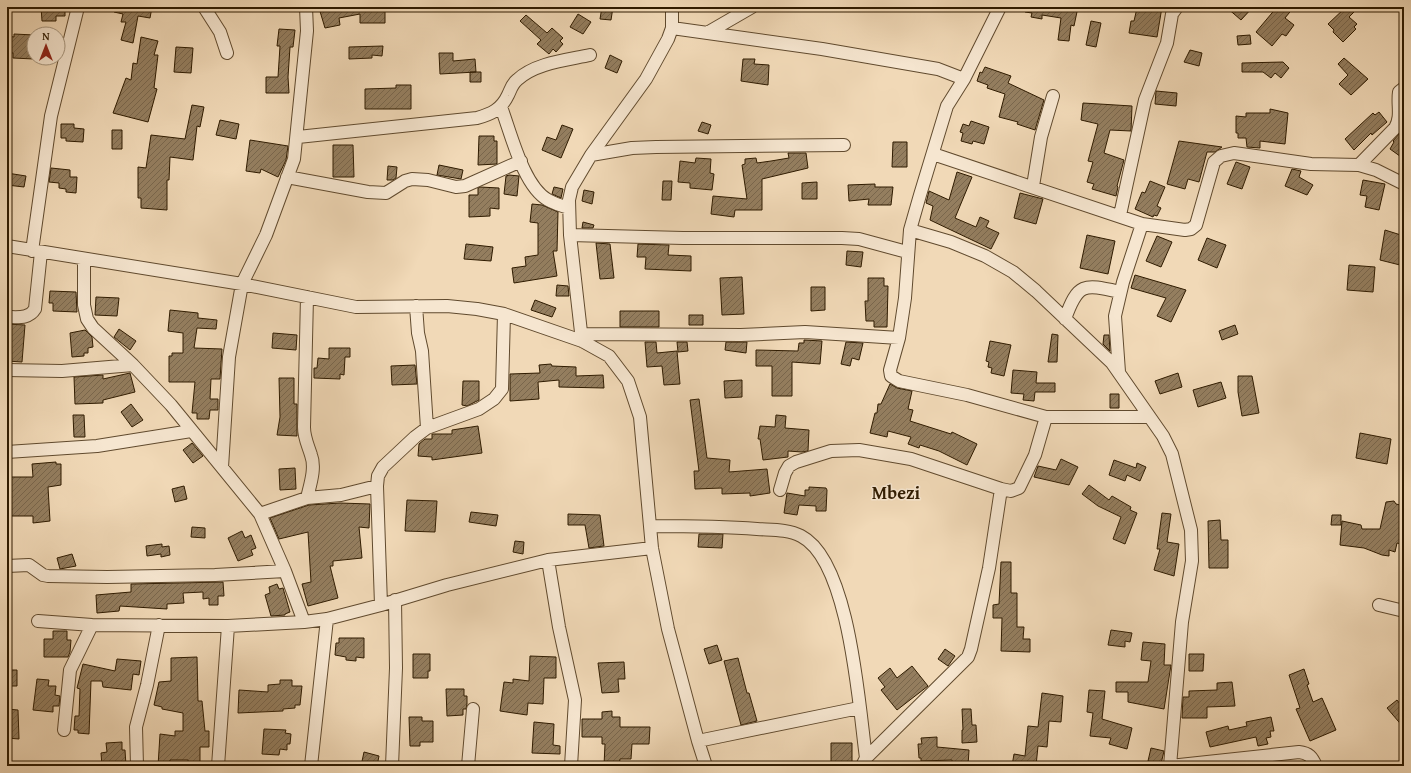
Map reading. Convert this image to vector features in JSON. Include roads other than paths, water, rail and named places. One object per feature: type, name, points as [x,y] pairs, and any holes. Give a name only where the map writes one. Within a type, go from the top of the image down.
[{"type":"street","points":[[7,317],[26,317],[32,314],[36,309],[37,251],[51,116],[78,7]]},
{"type":"street","points":[[204,7],[220,32],[227,52]]},
{"type":"street","points":[[222,467],[229,357],[242,284],[266,235],[294,159],[298,137],[307,31],[306,7]]},
{"type":"street","points":[[582,338],[570,235],[569,208],[572,187],[591,155],[646,79],[668,39],[672,28],[672,7]]},
{"type":"street","points":[[706,33],[752,7]]},
{"type":"street","points":[[1000,7],[964,79],[947,106],[910,230],[907,252],[905,298],[899,338],[890,370],[891,376],[899,381],[967,395],[1046,417],[1096,419],[1149,417]]},
{"type":"street","points":[[1120,215],[1145,100],[1167,43],[1172,14],[1177,7]]},
{"type":"street","points":[[672,28],[938,69],[964,79]]},
{"type":"street","points":[[298,137],[477,118],[492,114],[501,107],[511,87],[525,74],[540,67],[590,55]]},
{"type":"street","points":[[1359,165],[1399,122],[1399,92],[1404,88]]},
{"type":"street","points":[[1033,186],[1040,137],[1053,96]]},
{"type":"street","points":[[501,107],[521,161],[536,190],[548,200],[569,208]]},
{"type":"street","points":[[591,155],[648,148],[844,145]]},
{"type":"street","points":[[933,154],[1120,215],[1142,224],[1185,230],[1196,226],[1214,162],[1221,156],[1234,153],[1311,164],[1359,165],[1376,170],[1404,184]]},
{"type":"street","points":[[287,177],[368,192],[386,193],[412,179],[465,186],[521,161]]},
{"type":"street","points":[[1119,372],[1114,328],[1120,292],[1142,224]]},
{"type":"street","points":[[910,230],[951,242],[985,256],[1013,272],[1036,291],[1112,363],[1135,393],[1149,417],[1163,436],[1172,454],[1191,530],[1192,560],[1181,630],[1170,766],[1299,752],[1306,752],[1311,756],[1316,766]]},
{"type":"street","points":[[570,235],[682,238],[807,236],[859,239],[907,252]]},
{"type":"street","points":[[7,246],[242,284],[368,308],[455,306],[504,314],[582,338],[609,356],[628,381],[640,417],[652,548],[668,629],[706,766]]},
{"type":"street","points":[[84,259],[84,305],[87,319],[93,328],[133,365],[171,405],[260,514],[285,571],[304,622]]},
{"type":"street","points":[[1065,319],[1075,295],[1082,288],[1091,287],[1120,292]]},
{"type":"street","points":[[307,297],[304,438],[311,455],[312,464],[307,498]]},
{"type":"street","points":[[416,306],[418,333],[422,351],[427,428]]},
{"type":"street","points":[[381,605],[377,486],[378,476],[383,467],[427,428],[479,408],[494,399],[502,389],[504,314]]},
{"type":"street","points":[[582,338],[806,332],[899,338]]},
{"type":"street","points":[[7,370],[62,371],[133,365]]},
{"type":"street","points":[[780,490],[785,473],[789,466],[796,462],[831,451],[858,450],[911,459],[1001,490],[1011,491],[1019,488],[1035,455],[1046,417]]},
{"type":"street","points":[[7,452],[97,446],[191,431]]},
{"type":"street","points":[[260,514],[307,498],[341,495],[377,486]]},
{"type":"street","points":[[864,762],[968,657],[989,568],[1001,490]]},
{"type":"street","points":[[650,526],[722,526],[784,530],[802,536],[817,548],[828,567],[842,605],[849,634],[859,708],[864,762]]},
{"type":"street","points":[[38,621],[92,625],[228,626],[304,622],[327,619],[381,605],[447,585],[548,560],[652,548]]},
{"type":"street","points":[[548,560],[559,627],[576,700],[571,766]]},
{"type":"street","points":[[7,566],[29,565],[43,576],[107,577],[215,575],[285,571]]},
{"type":"street","points":[[392,766],[396,668],[395,600]]},
{"type":"street","points":[[1379,605],[1404,611]]},
{"type":"street","points":[[311,766],[327,619]]},
{"type":"street","points":[[64,730],[70,670],[92,625]]},
{"type":"street","points":[[137,766],[136,727],[147,686],[159,625]]},
{"type":"street","points":[[218,766],[228,626]]},
{"type":"street","points":[[698,741],[859,708]]},
{"type":"street","points":[[468,766],[473,709]]},
{"type":"district","name":"Mbezi","points":[[896,493]]}]
